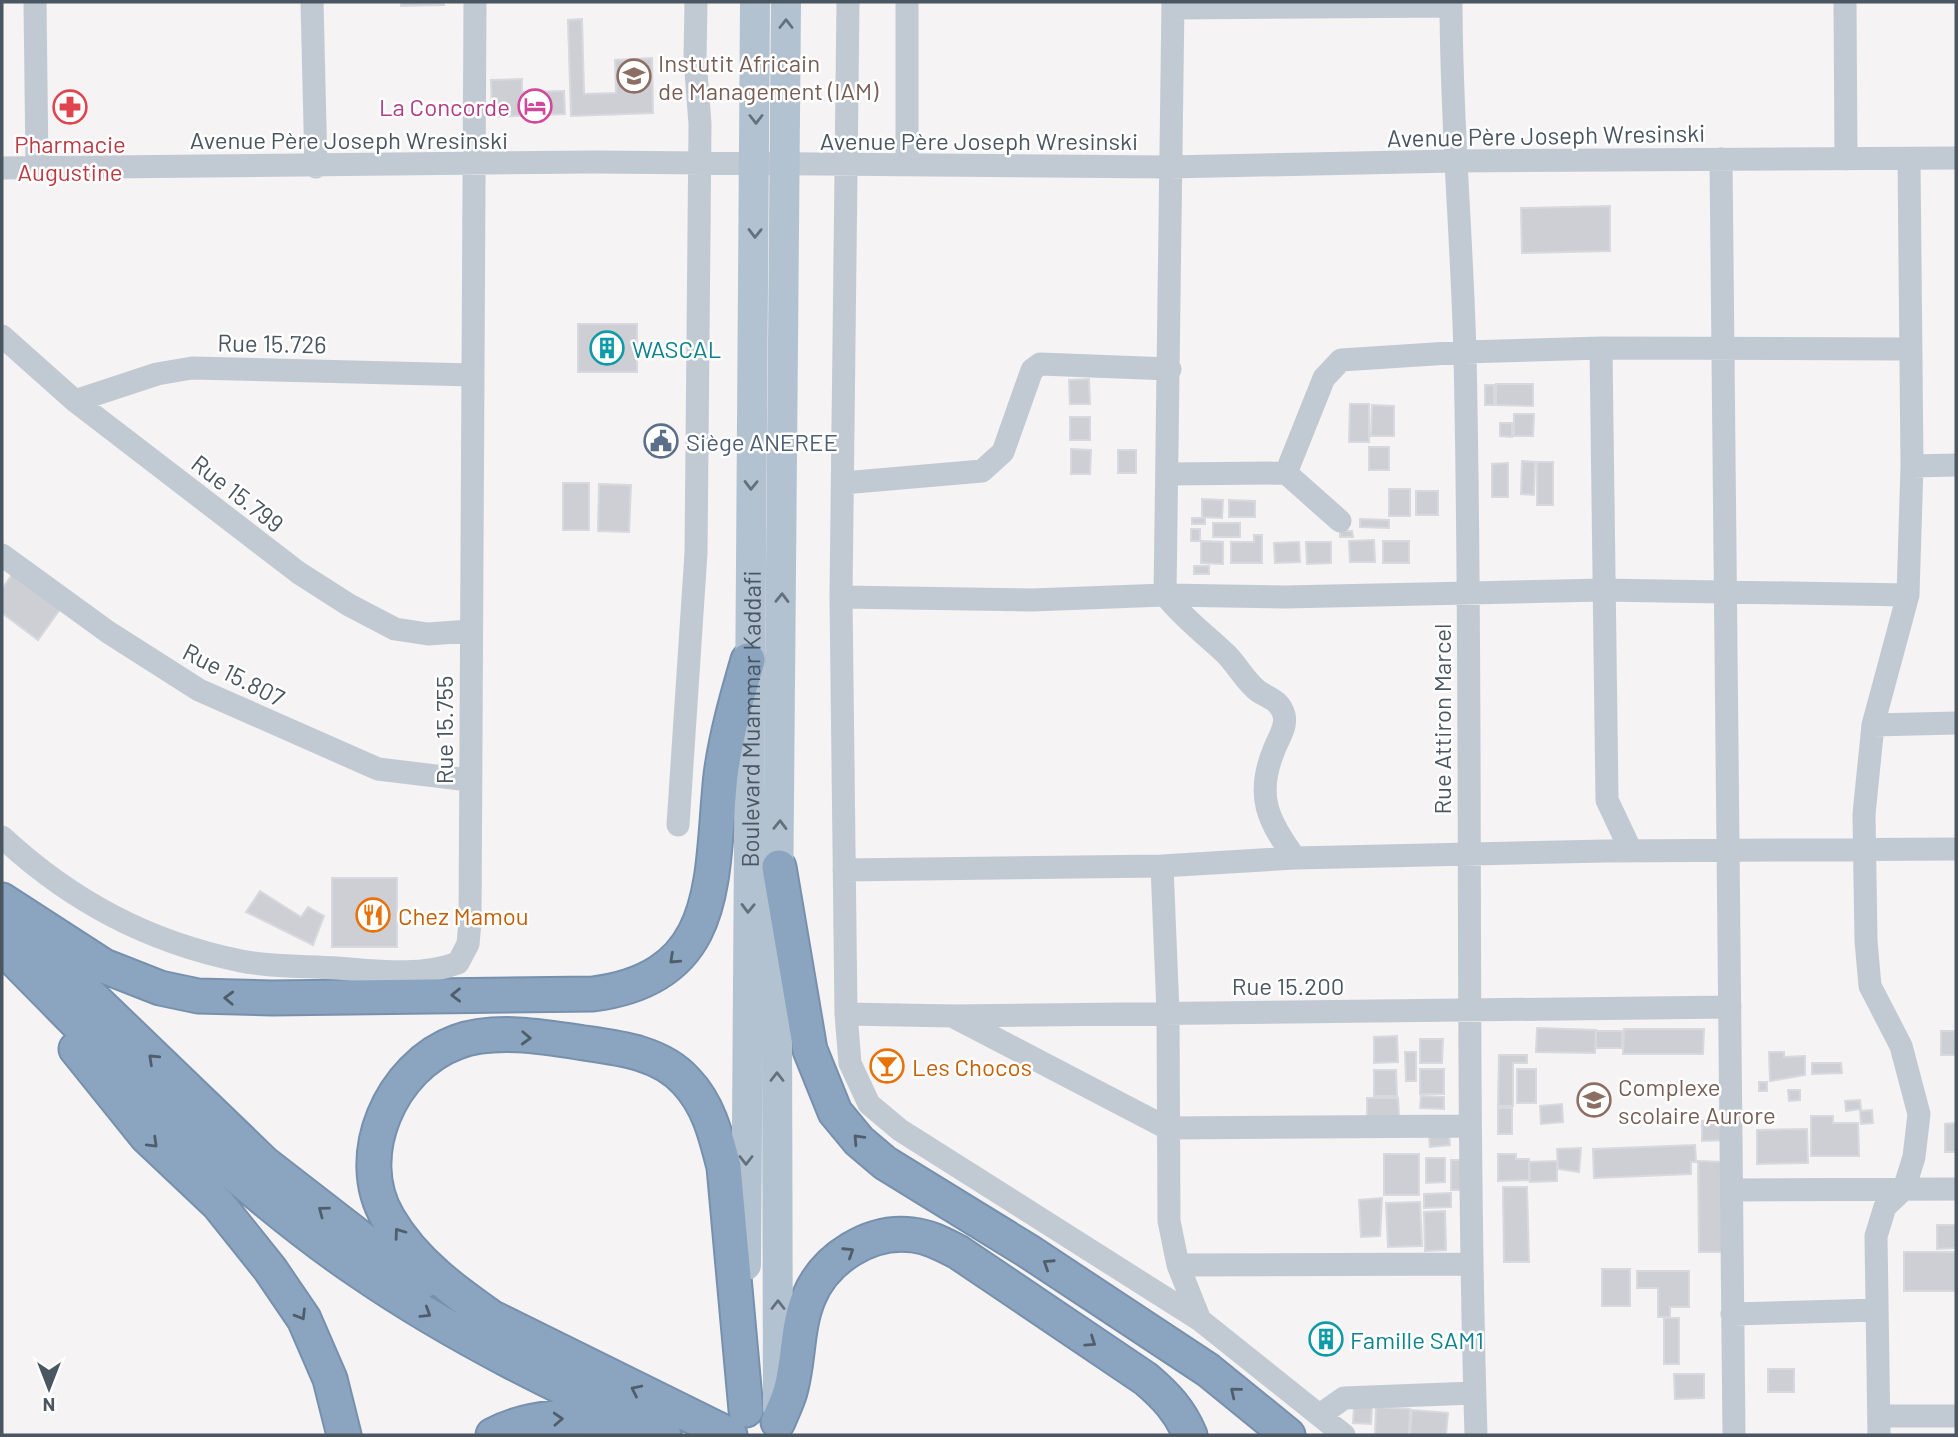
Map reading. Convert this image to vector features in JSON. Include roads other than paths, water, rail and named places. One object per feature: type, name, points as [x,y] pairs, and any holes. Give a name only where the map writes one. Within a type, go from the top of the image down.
[{"type":"highway","points":[[2,900],[104,966],[160,988],[198,996],[272,999],[593,993],[622,990],[651,977],[671,963],[684,949],[706,912],[716,854],[722,774],[748,660]]},
{"type":"highway","points":[[779,867],[810,1050],[835,1112],[859,1141],[885,1163],[1028,1251],[1208,1370],[1288,1435]]},
{"type":"highway","points":[[2,909],[49,959],[264,1163],[383,1255],[504,1326],[698,1420],[740,1427],[724,1167],[714,1129],[701,1098],[685,1079],[662,1061],[621,1048],[556,1039],[492,1036],[457,1041],[413,1072],[385,1111],[375,1141],[376,1184],[387,1217],[411,1250],[455,1292],[504,1326]]},
{"type":"highway","points":[[2,947],[190,1134],[283,1213],[361,1273],[511,1363],[654,1430]]},
{"type":"highway","points":[[2,957],[146,1136],[218,1205],[270,1269],[304,1319],[330,1379],[344,1435]]},
{"type":"highway","points":[[778,1429],[790,1392],[806,1306],[820,1278],[832,1264],[859,1245],[896,1234],[932,1239],[958,1252],[1146,1380],[1170,1400],[1183,1418],[1190,1435]]},
{"type":"highway","points":[[493,1435],[507,1427],[554,1418],[611,1420],[654,1430]]},
{"type":"main road","name":"Boulevard Muammar Kaddafi","points":[[740,1427],[756,164],[755,2]]},
{"type":"main road","name":"Boulevard Muammar Kaddafi","points":[[778,1429],[779,867],[786,2]]},
{"type":"street","points":[[35,2],[37,166]]},
{"type":"street","points":[[312,2],[316,167]]},
{"type":"street","name":"Rue 15.755","points":[[2,837],[40,873],[105,912],[161,940],[243,962],[382,971],[437,971],[458,963],[468,944],[475,2]]},
{"type":"street","points":[[678,825],[696,553],[699,164],[696,2]]},
{"type":"street","points":[[848,2],[841,597],[846,1014],[850,1063],[869,1104],[900,1130],[1200,1320],[1345,1435]]},
{"type":"street","points":[[907,2],[907,164]]},
{"type":"street","points":[[1845,2],[1846,159]]},
{"type":"street","points":[[1295,858],[1267,816],[1265,799],[1272,753],[1285,724],[1284,712],[1274,699],[1258,691],[1226,654],[1180,614],[1165,595],[1170,369],[1168,167],[1173,5],[1451,4]]},
{"type":"street","name":"Rue Attiron Marcel","points":[[1451,4],[1454,161],[1465,352],[1467,1009],[1476,1435]]},
{"type":"street","name":"Avenue Père Joseph Wresinski","points":[[2,168],[316,167],[594,162],[1168,167],[1454,161],[1956,158]]},
{"type":"street","points":[[1721,159],[1734,1435]]},
{"type":"street","points":[[1909,159],[1912,466],[1908,595],[1873,725],[1865,802],[1866,941],[1870,986],[1902,1046],[1919,1114],[1914,1157],[1904,1189],[1885,1208],[1876,1237],[1879,1426],[1956,1416]]},
{"type":"street","name":"Rue 15.799","points":[[2,336],[75,401],[299,573],[349,605],[395,629],[428,634],[470,631]]},
{"type":"street","points":[[1286,472],[1324,378],[1341,360],[1465,352],[1601,348],[1909,349]]},
{"type":"street","points":[[1601,348],[1607,800],[1631,851]]},
{"type":"street","points":[[842,483],[982,471],[1003,452],[1032,370],[1040,363],[1170,369]]},
{"type":"street","name":"Rue 15.726","points":[[75,401],[157,374],[192,368],[473,375]]},
{"type":"street","points":[[1912,466],[1956,466]]},
{"type":"street","points":[[1167,474],[1286,472],[1340,521]]},
{"type":"street","name":"Rue 15.807","points":[[2,555],[108,632],[199,690],[378,769],[469,780]]},
{"type":"street","points":[[841,597],[1032,600],[1165,595],[1285,597],[1603,590],[1908,595]]},
{"type":"street","points":[[1873,725],[1956,723]]},
{"type":"street","points":[[844,870],[1162,866],[1295,858],[1468,857],[1631,851],[1956,849]]},
{"type":"street","points":[[1162,866],[1168,1012],[1169,1221],[1178,1265],[1200,1320]]},
{"type":"street","name":"Rue 15.200","points":[[846,1014],[953,1016],[1730,1007]]},
{"type":"street","points":[[953,1016],[1167,1128],[1469,1126]]},
{"type":"street","points":[[1732,1190],[1956,1189]]},
{"type":"street","points":[[1178,1265],[1471,1264]]},
{"type":"street","points":[[1732,1314],[1877,1310]]},
{"type":"street","points":[[1320,1415],[1345,1398],[1475,1393]]},
{"type":"place","name":"Instutit Africain de Management (IAM)","points":[[634,76]]},
{"type":"place","name":"La Concorde","points":[[535,106]]},
{"type":"place","name":"Pharmacie Augustine","points":[[70,107]]},
{"type":"place","name":"WASCAL","points":[[607,348]]},
{"type":"place","name":"Siège ANEREE","points":[[661,441]]},
{"type":"place","name":"Chez Mamou","points":[[373,915]]},
{"type":"place","name":"Les Chocos","points":[[887,1066]]},
{"type":"place","name":"Complexe scolaire Aurore","points":[[1594,1100]]},
{"type":"place","name":"Famille SAM1","points":[[1326,1339]]}]
